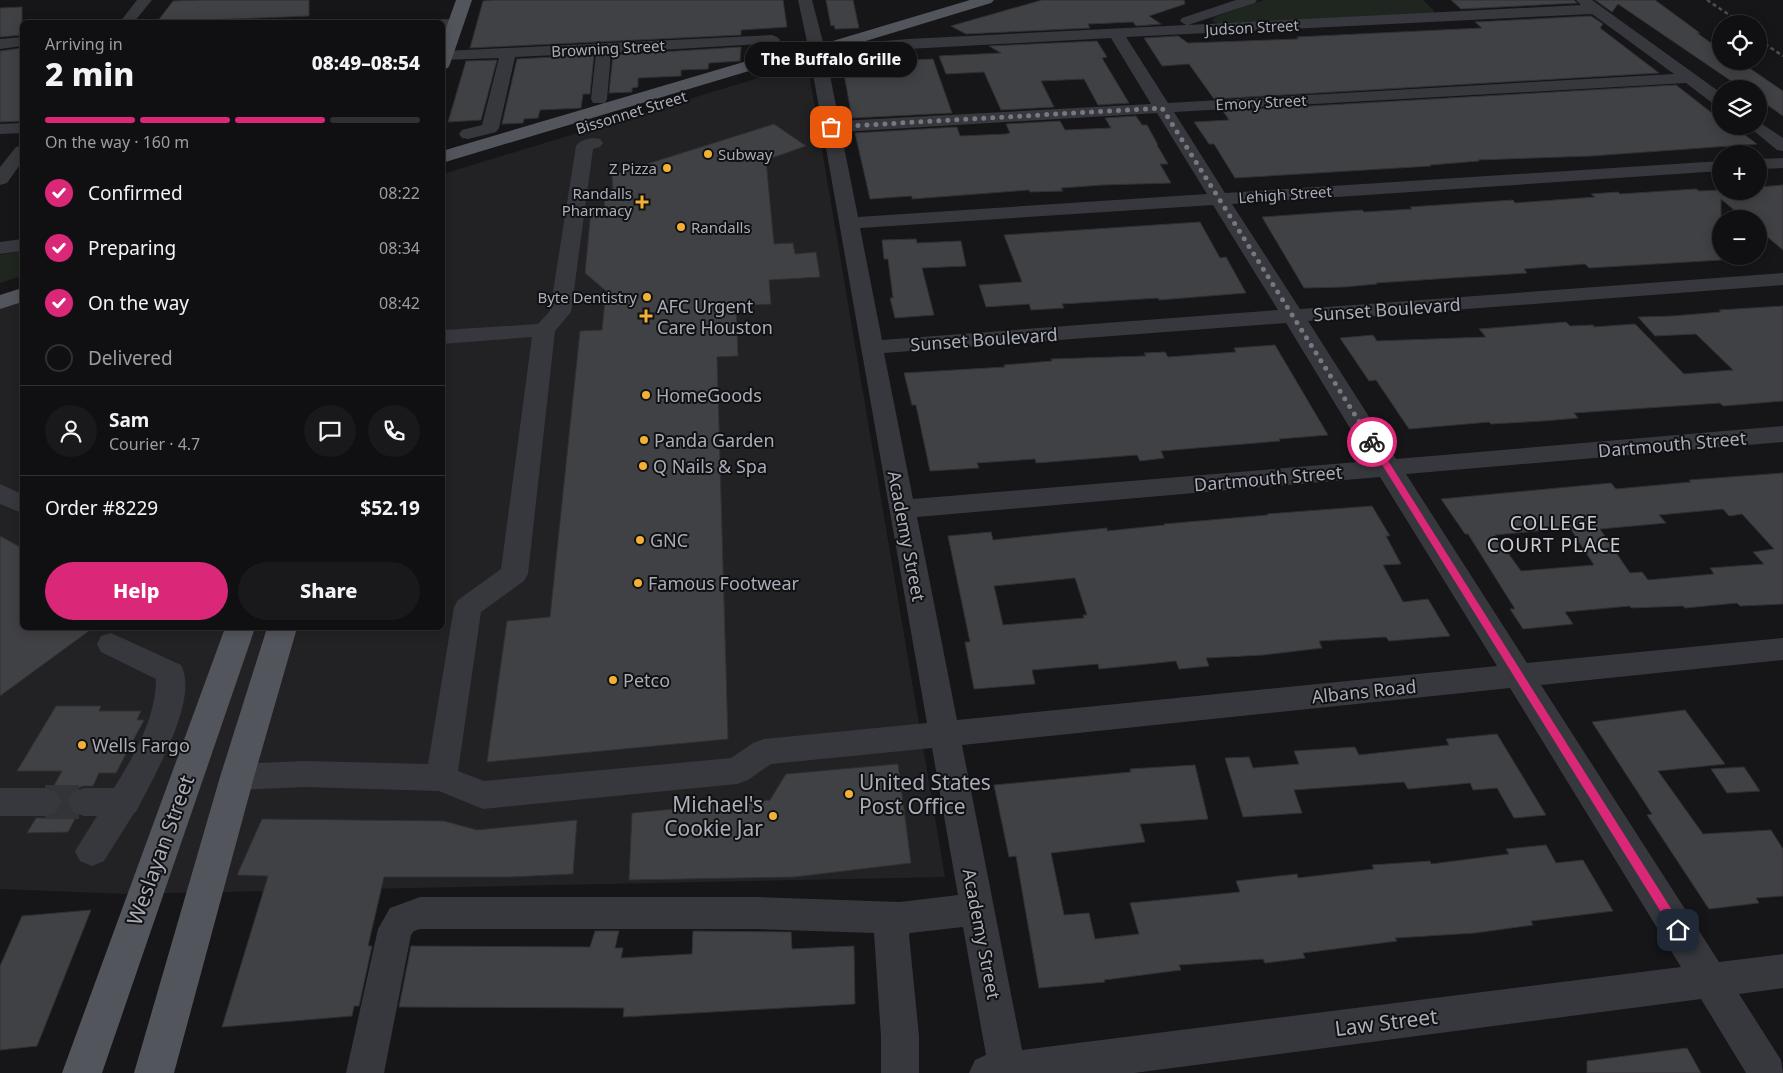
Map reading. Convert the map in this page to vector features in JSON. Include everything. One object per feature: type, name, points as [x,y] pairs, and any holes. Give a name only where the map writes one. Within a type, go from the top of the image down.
[{"type":"main road","points":[[445,53],[449,23],[464,0]]},
{"type":"main road","name":"Bissonnet Street","points":[[445,168],[797,62],[817,51],[986,0]]},
{"type":"main road","name":"Bissonnet Street","points":[[445,156],[787,54],[817,51]]},
{"type":"main road","points":[[0,287],[20,281]]},
{"type":"main road","points":[[0,302],[20,296]]},
{"type":"main road","name":"Weslayan Street","points":[[82,1073],[239,630]]},
{"type":"main road","points":[[154,1073],[237,777],[281,630]]},
{"type":"street","points":[[129,20],[145,0]]},
{"type":"street","name":"Academy Street","points":[[805,0],[817,51],[977,909],[1001,1072]]},
{"type":"street","points":[[1158,31],[1250,0]]},
{"type":"street","points":[[1430,0],[1449,17]]},
{"type":"street","points":[[1583,0],[1712,94]]},
{"type":"street","name":"Judson Street","points":[[817,51],[908,44],[1596,9]]},
{"type":"street","points":[[1202,16],[1208,23],[1222,28]]},
{"type":"street","name":"Judson Street","points":[[878,32],[890,40],[908,44]]},
{"type":"street","points":[[1116,34],[1768,1073]]},
{"type":"street","name":"Browning Street","points":[[445,60],[508,52],[772,40]]},
{"type":"street","points":[[0,44],[20,42]]},
{"type":"street","points":[[599,99],[604,48]]},
{"type":"street","points":[[468,134],[490,128],[508,52]]},
{"type":"street","name":"Emory Street","points":[[831,127],[1690,78]]},
{"type":"street","points":[[0,129],[20,128]]},
{"type":"street","points":[[1767,134],[1783,146]]},
{"type":"street","points":[[237,777],[304,774],[441,778],[468,607],[514,574],[544,330],[560,312],[585,146],[594,143]]},
{"type":"street","points":[[0,179],[20,154]]},
{"type":"street","points":[[1767,163],[1783,162]]},
{"type":"street","name":"Lehigh Street","points":[[849,223],[1712,167]]},
{"type":"street","points":[[0,248],[20,245]]},
{"type":"street","name":"Sunset Boulevard","points":[[872,347],[1783,280]]},
{"type":"street","points":[[445,337],[544,330]]},
{"type":"street","name":"Dartmouth Street","points":[[902,509],[1783,434]]},
{"type":"street","points":[[0,493],[20,503]]},
{"type":"street","points":[[92,851],[125,802],[160,730],[173,684],[171,673],[111,644]]},
{"type":"street","name":"Albans Road","points":[[441,778],[483,795],[737,771],[764,752],[1783,649]]},
{"type":"street","points":[[0,802],[45,802]]},
{"type":"street","points":[[84,802],[125,802]]},
{"type":"street","points":[[365,1073],[395,929],[402,919],[420,913],[755,913],[900,918],[977,909]]},
{"type":"street","points":[[900,918],[891,933],[900,1036],[900,1073]]},
{"type":"street","name":"Law Street","points":[[1001,1072],[1783,971]]},
{"type":"shaded area","points":[[1263,0],[1423,0],[1434,11],[1433,13],[1218,24],[1212,21],[1215,17]]},
{"type":"shaded area","points":[[794,67],[805,68],[809,73],[945,877],[127,894],[0,889],[0,308],[20,302],[20,630],[445,630],[445,173]]},
{"type":"shaded area","points":[[20,251],[20,277],[0,283],[0,255]]},
{"type":"building","points":[[309,0],[309,16],[159,20],[173,1]]},
{"type":"building","points":[[783,0],[787,27],[741,30],[741,35],[470,48],[483,1]]},
{"type":"building","points":[[826,0],[853,0],[859,28],[835,29],[834,25],[831,26]]},
{"type":"building","points":[[1042,0],[1184,0],[1185,4],[1149,16],[1161,24],[1136,26],[1133,22],[1088,24],[1090,28],[966,34],[951,26]]},
{"type":"building","points":[[1451,0],[1574,0],[1577,3],[1461,9]]},
{"type":"building","points":[[1595,0],[1655,0],[1712,44],[1712,68],[1618,4],[1612,12]]},
{"type":"building","points":[[22,7],[20,35],[0,37],[0,8]]},
{"type":"building","points":[[1591,16],[1603,24],[1600,28],[1659,73],[1214,99],[1189,64],[1162,66],[1144,38],[1178,36],[1188,43],[1298,39],[1297,37],[1482,28],[1475,22]]},
{"type":"building","points":[[1097,41],[1107,57],[1102,58],[1129,103],[1098,105],[1084,79],[1041,81],[1054,107],[1001,110],[984,72],[946,74],[939,56],[1001,53],[989,46]]},
{"type":"building","points":[[741,47],[740,61],[709,63],[708,69],[681,70],[681,76],[638,78],[638,87],[632,88],[632,92],[609,93],[613,55]]},
{"type":"building","points":[[20,48],[20,121],[0,122],[0,51]]},
{"type":"building","points":[[594,55],[590,94],[583,94],[581,108],[540,110],[538,118],[524,119],[523,123],[502,124],[517,59]]},
{"type":"building","points":[[889,59],[890,61],[933,59],[952,113],[852,118],[844,74],[852,73],[849,60]]},
{"type":"building","points":[[497,60],[481,120],[448,122],[466,61]]},
{"type":"building","points":[[1715,70],[1752,70],[1767,80],[1730,80]]},
{"type":"building","points":[[1767,80],[1783,91],[1783,116],[1767,105]]},
{"type":"building","points":[[1676,85],[1712,113],[1712,135],[1745,135],[1757,144],[1712,145],[1712,147],[1591,156],[1478,160],[1431,166],[1235,178],[1214,144],[1209,144],[1194,122],[1229,120],[1223,111]]},
{"type":"building","points":[[1136,116],[1142,125],[1147,125],[1168,164],[1160,164],[1171,183],[1061,188],[1063,191],[1030,192],[1029,190],[912,199],[912,196],[870,199],[855,133],[957,127],[960,136],[1006,134],[1010,133],[1006,124],[1060,121],[1065,130],[1111,128],[1105,118]]},
{"type":"building","points":[[774,124],[806,146],[766,160],[774,244],[793,243],[795,254],[816,252],[820,277],[769,280],[771,304],[736,306],[738,356],[717,357],[728,739],[487,762],[507,621],[550,617],[580,331],[602,330],[606,291],[585,273],[591,210],[604,210],[605,194],[613,193],[612,175]]},
{"type":"building","points":[[1783,185],[1783,250],[1767,237],[1767,210],[1734,210],[1722,200],[1767,200],[1767,186]]},
{"type":"building","points":[[1696,189],[1699,191],[1712,190],[1712,200],[1721,200],[1721,210],[1712,210],[1712,261],[1589,268],[1585,264],[1524,269],[1527,273],[1376,283],[1344,287],[1304,288],[1262,217],[1362,210],[1364,212],[1412,209],[1410,207],[1513,200],[1515,203],[1595,197],[1591,194],[1618,192],[1620,194]]},
{"type":"building","points":[[1200,222],[1220,258],[1226,257],[1246,293],[1159,300],[1158,298],[1062,304],[1064,308],[1031,310],[1029,304],[986,307],[979,285],[1022,282],[1004,235]]},
{"type":"building","points":[[916,239],[917,243],[961,241],[966,266],[922,268],[934,315],[895,318],[890,298],[893,298],[888,259],[884,259],[882,240]]},
{"type":"building","points":[[1783,306],[1783,401],[1723,406],[1720,403],[1574,413],[1578,418],[1543,421],[1491,424],[1489,422],[1409,429],[1376,380],[1369,381],[1340,338],[1373,335],[1377,341],[1486,337],[1479,329],[1566,322],[1570,326],[1593,325],[1594,327],[1635,324],[1684,374],[1733,370],[1696,334],[1655,336],[1638,317],[1673,316],[1721,312],[1719,310]]},
{"type":"building","points":[[1275,345],[1328,435],[1161,451],[1164,458],[1140,461],[1137,455],[1036,463],[1035,459],[977,463],[979,468],[930,471],[916,405],[912,405],[904,373],[1005,367],[1004,365],[1052,361],[1051,359],[1146,356],[1144,353],[1165,352],[1168,357],[1236,352],[1234,348]]},
{"type":"building","points":[[1783,473],[1783,604],[1740,606],[1737,603],[1685,608],[1683,606],[1631,608],[1630,606],[1565,612],[1573,624],[1523,629],[1510,609],[1515,609],[1468,534],[1465,534],[1441,499],[1611,483],[1616,489],[1691,482],[1689,480]],"holes":[[[1723,509],[1729,516],[1742,514],[1774,549],[1753,552],[1764,564],[1710,568],[1714,574],[1648,580],[1642,572],[1630,573],[1600,529],[1666,523],[1659,515]],[[1570,528],[1594,565],[1521,571],[1495,535]]]},
{"type":"building","points":[[1372,506],[1390,536],[1386,536],[1401,564],[1383,565],[1403,602],[1428,599],[1450,636],[1389,641],[1386,637],[1319,641],[1322,648],[1263,655],[1206,658],[1209,666],[1179,669],[1176,661],[1099,669],[1098,664],[1032,670],[1035,684],[974,689],[965,642],[970,642],[948,536],[991,532],[993,540],[1107,528],[1107,531],[1267,514]],"holes":[[[1075,578],[1087,615],[1083,615],[1084,618],[1003,625],[994,586]]]},
{"type":"building","points":[[0,536],[20,547],[20,630],[90,630],[0,696]]},
{"type":"building","name":"Wells Fargo","points":[[56,706],[101,706],[99,711],[141,711],[137,720],[144,720],[116,773],[99,773],[93,786],[83,786],[71,791],[66,803],[71,813],[77,815],[68,832],[27,833],[36,818],[46,818],[57,814],[63,803],[58,791],[52,789],[62,771],[17,771]]},
{"type":"building","points":[[1685,710],[1725,764],[1658,771],[1703,834],[1771,830],[1783,849],[1783,896],[1756,898],[1759,903],[1709,909],[1647,815],[1652,814],[1592,722]]},
{"type":"building","points":[[1497,734],[1546,815],[1514,818],[1497,788],[1473,790],[1470,783],[1408,789],[1404,782],[1294,790],[1302,813],[1243,817],[1225,758],[1249,757],[1253,768],[1299,764],[1294,751],[1355,747],[1359,755],[1449,745],[1446,739]]},
{"type":"building","points":[[898,764],[911,863],[794,877],[629,880],[632,813],[770,800],[786,774]]},
{"type":"building","points":[[1195,765],[1208,819],[1140,824],[1145,842],[1051,853],[1064,915],[1089,913],[1095,939],[1139,934],[1130,903],[1240,892],[1236,881],[1297,874],[1298,878],[1374,869],[1372,865],[1430,861],[1431,864],[1509,854],[1506,849],[1546,845],[1556,863],[1583,860],[1613,911],[1531,921],[1533,925],[1475,933],[1395,938],[1397,941],[1303,953],[1305,958],[1265,963],[1263,959],[1179,965],[1181,970],[1104,980],[1105,982],[1039,988],[1016,856],[1009,857],[994,785],[1131,772],[1130,769]]},
{"type":"building","points":[[1744,767],[1760,791],[1727,793],[1711,769]]},
{"type":"building","points":[[262,819],[444,821],[477,830],[577,820],[573,874],[511,877],[384,877],[368,946],[372,946],[359,1006],[354,1006],[352,1016],[222,1027],[268,876],[237,875]]},
{"type":"building","points":[[91,910],[37,1046],[0,1050],[0,966],[22,916]]},
{"type":"building","points":[[595,931],[619,931],[615,948],[623,948],[621,958],[692,954],[693,931],[791,932],[792,949],[854,946],[855,1004],[623,1017],[624,1008],[399,1007],[411,946],[590,947]]},
{"type":"building","points":[[1687,1048],[1701,1073],[1587,1073],[1587,1061]]},
{"type":"tunnel","points":[[45,802],[84,802]]},
{"type":"railway","points":[[1707,0],[1730,15]]},
{"type":"railway","points":[[1767,45],[1783,56]]},
{"type":"way so far","points":[[831,127],[1162,108],[1372,442]]},
{"type":"place","name":"The Buffalo Grille","points":[[831,127]]},
{"type":"place","name":"Subway","points":[[708,154]]},
{"type":"place","name":"Z Pizza","points":[[667,168]]},
{"type":"place","name":"Randalls Pharmacy","points":[[642,202]]},
{"type":"place","name":"Randalls","points":[[681,227]]},
{"type":"place","name":"Byte Dentistry","points":[[647,297]]},
{"type":"place","name":"AFC Urgent Care Houston","points":[[646,316]]},
{"type":"place","name":"HomeGoods","points":[[646,395]]},
{"type":"place","name":"Panda Garden","points":[[644,440]]},
{"type":"place","name":"Q Nails & Spa","points":[[643,466]]},
{"type":"place","name":"GNC","points":[[640,540]]},
{"type":"place","name":"Famous Footwear","points":[[638,583]]},
{"type":"place","name":"Petco","points":[[613,680]]},
{"type":"place","name":"Wells Fargo","points":[[82,745]]},
{"type":"place","name":"United States Post Office","points":[[849,794]]},
{"type":"place","name":"Michael's Cookie Jar","points":[[773,816]]},
{"type":"district","name":"COLLEGE COURT PLACE","points":[[1554,534]]},
{"type":"route","points":[[1372,442],[1678,930]]}]
